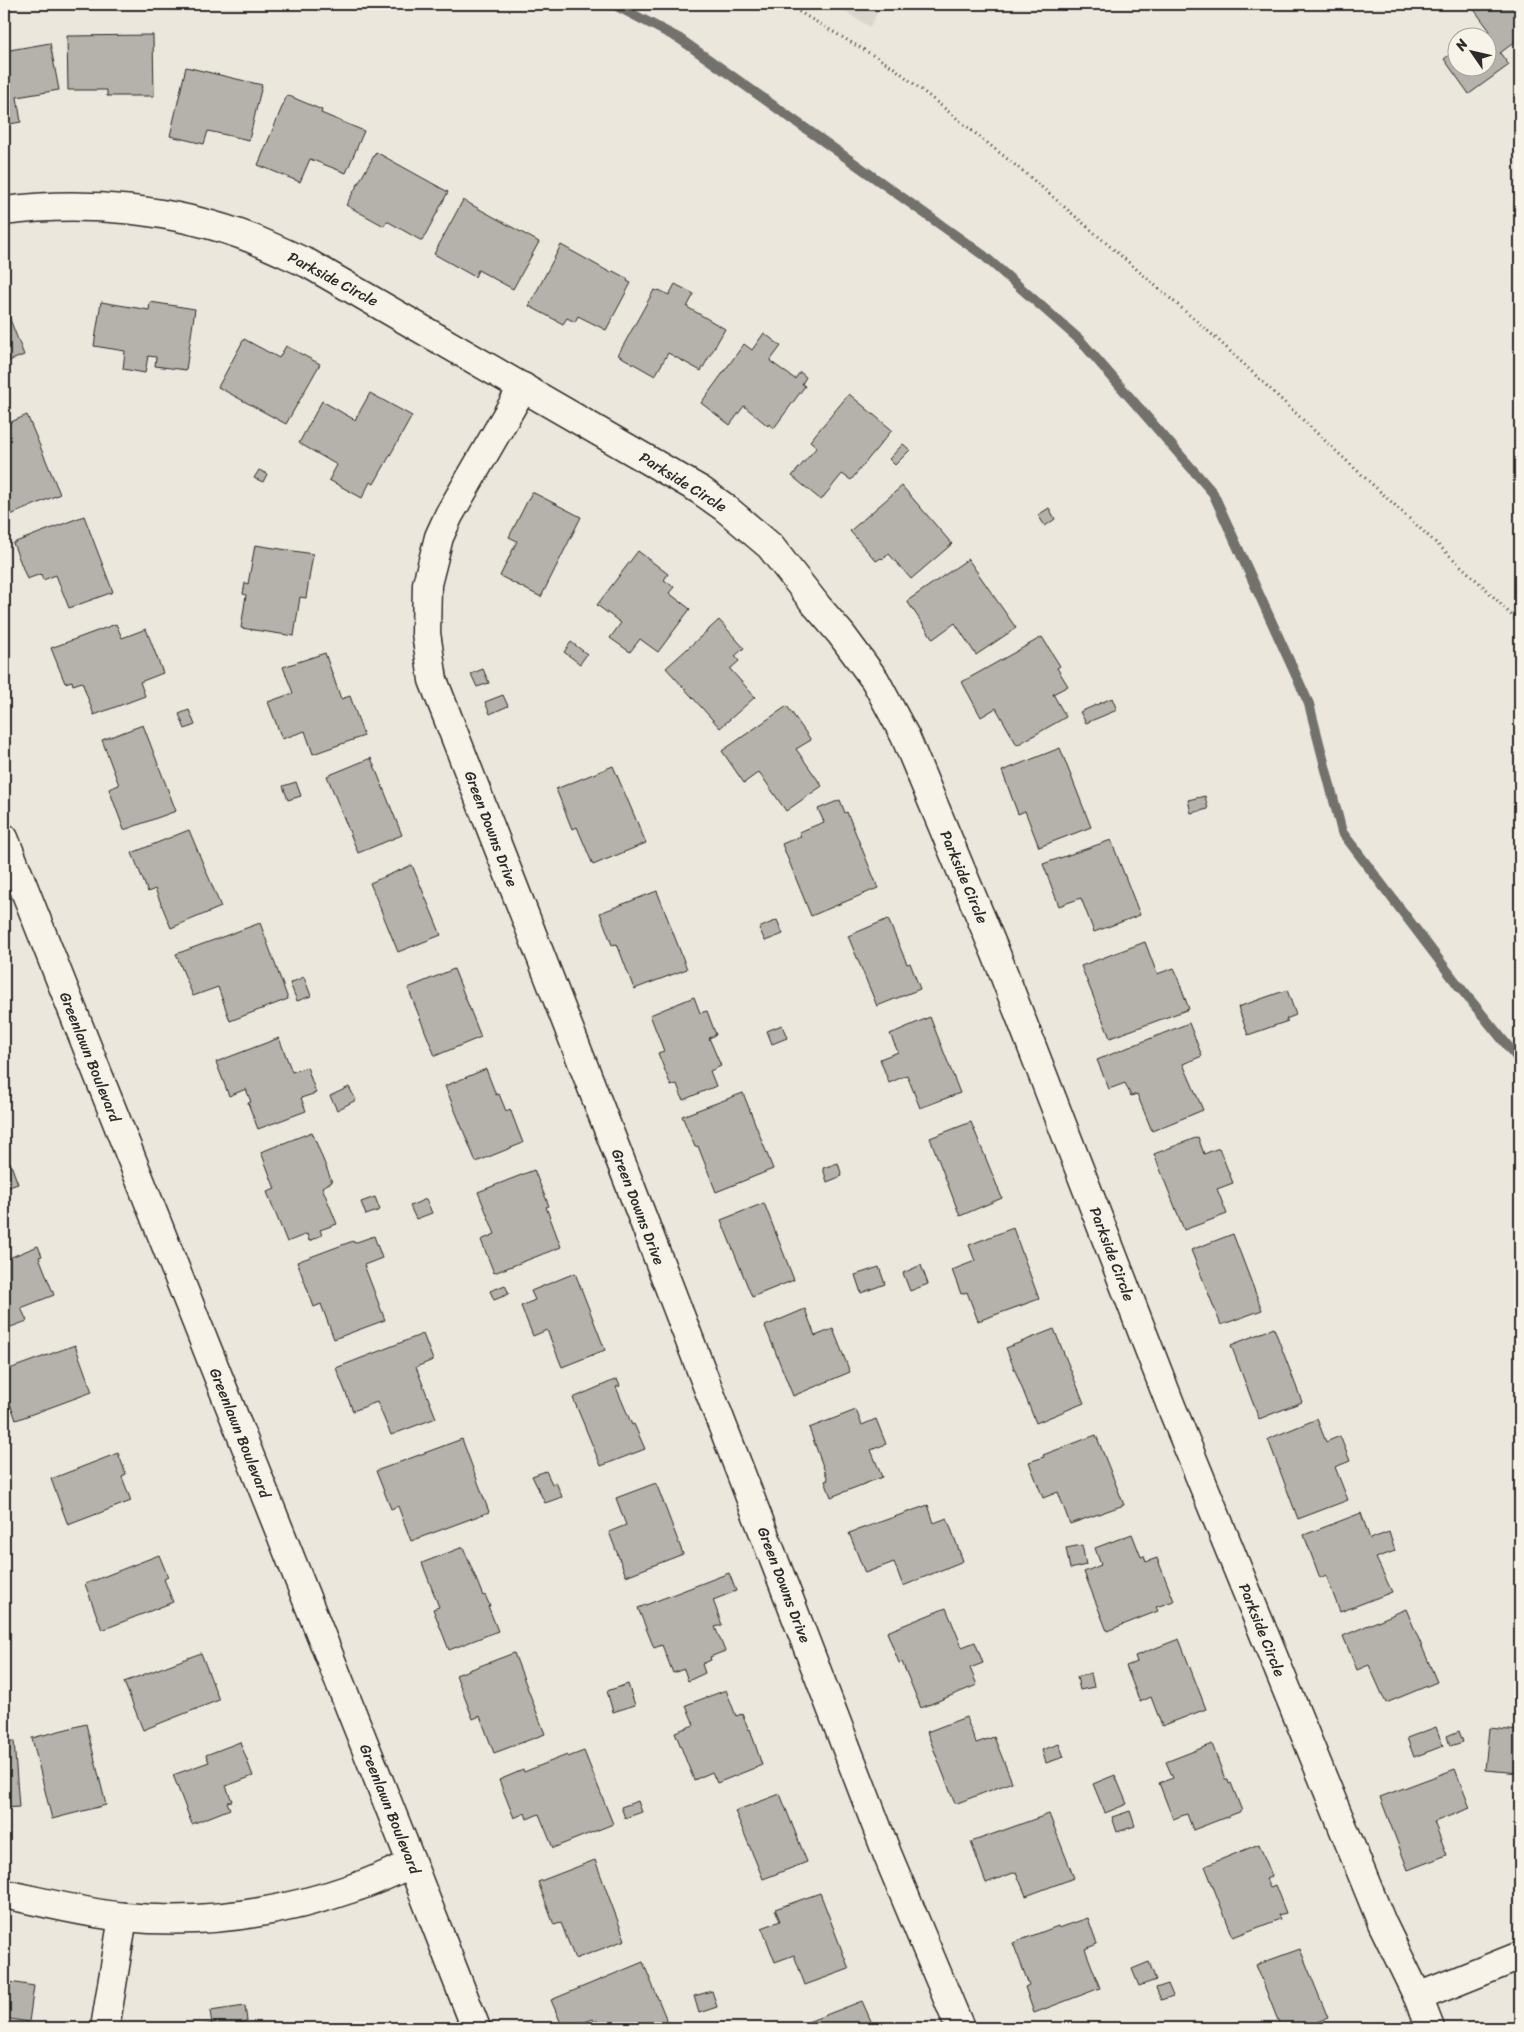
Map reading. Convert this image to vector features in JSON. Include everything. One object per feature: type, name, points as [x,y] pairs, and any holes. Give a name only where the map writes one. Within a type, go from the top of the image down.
[{"type":"street","name":"Parkside Circle","points":[[4,211],[70,206],[131,210],[193,221],[252,239],[309,264],[700,490],[770,546],[841,634],[875,680],[905,736],[996,954],[1171,1406],[1382,1923],[1418,1997],[1430,2028]]},
{"type":"street","name":"Green Downs Drive","points":[[523,387],[449,515],[439,538],[427,584],[426,633],[433,680],[625,1170],[885,1847],[960,2028]]},
{"type":"street","name":"Greenlawn Boulevard","points":[[5,848],[476,2028]]},
{"type":"street","points":[[4,1894],[123,1917],[182,1920],[242,1915],[300,1904],[357,1887],[412,1864]]},
{"type":"street","points":[[105,2028],[123,1917]]},
{"type":"street","points":[[1418,1997],[1520,1956]]},
{"type":"path","points":[[786,4],[893,66],[1031,178],[1216,338],[1336,452],[1486,589],[1520,624]]},
{"type":"shaded area","points":[[832,4],[882,4],[870,27]]},
{"type":"building","points":[[1470,4],[1520,4],[1520,38],[1500,53],[1509,65],[1496,74],[1496,28],[1488,28]]},
{"type":"building","points":[[153,35],[154,96],[107,96],[107,90],[68,90],[67,36]]},
{"type":"building","points":[[50,43],[59,90],[17,97],[21,122],[4,125],[4,51]]},
{"type":"building","points":[[186,67],[262,85],[249,140],[208,131],[204,144],[170,136]]},
{"type":"building","points":[[1458,78],[1491,78],[1469,94]]},
{"type":"building","points":[[287,95],[322,110],[321,113],[364,131],[346,173],[310,159],[300,182],[258,165]]},
{"type":"building","points":[[376,152],[448,192],[422,241],[387,221],[384,226],[346,205]]},
{"type":"building","points":[[463,200],[539,242],[513,289],[478,270],[475,277],[434,254]]},
{"type":"building","points":[[561,245],[611,273],[613,271],[628,279],[627,281],[631,283],[606,330],[578,316],[575,322],[567,318],[563,324],[529,306]]},
{"type":"building","points":[[675,284],[694,294],[687,307],[725,329],[701,371],[668,353],[655,376],[618,355],[654,290],[659,290],[669,295]]},
{"type":"building","points":[[101,302],[149,310],[150,302],[195,309],[186,370],[155,366],[156,357],[148,356],[145,373],[123,369],[125,351],[94,346]]},
{"type":"building","points":[[4,304],[24,355],[4,363]]},
{"type":"building","points":[[764,333],[781,346],[770,361],[795,379],[800,372],[806,377],[802,384],[805,386],[774,428],[769,424],[768,426],[744,406],[730,425],[701,403],[744,344],[752,350]]},
{"type":"building","points":[[244,339],[279,358],[286,346],[320,364],[286,424],[218,387]]},
{"type":"building","points":[[370,393],[412,416],[374,484],[370,482],[362,498],[329,480],[337,465],[299,443],[322,401],[355,420]]},
{"type":"building","points":[[849,394],[892,430],[851,480],[842,474],[821,500],[792,476],[817,447],[810,441]]},
{"type":"building","points":[[27,415],[60,494],[8,516],[4,506],[4,425]]},
{"type":"building","points":[[903,444],[910,450],[895,465],[889,459]]},
{"type":"building","points":[[259,470],[267,474],[263,482],[254,478]]},
{"type":"building","points":[[902,486],[952,544],[911,579],[889,554],[876,561],[850,531]]},
{"type":"building","points":[[532,492],[581,517],[541,597],[500,576],[517,541],[509,537]]},
{"type":"building","points":[[1049,508],[1055,519],[1045,526],[1038,515]]},
{"type":"building","points":[[84,516],[113,592],[69,608],[56,575],[43,580],[41,574],[27,579],[13,543]]},
{"type":"building","points":[[255,545],[313,554],[306,598],[300,597],[294,636],[241,628],[246,595],[243,594],[245,583],[248,584]]},
{"type":"building","points":[[638,551],[668,574],[664,580],[674,587],[669,593],[690,609],[658,652],[640,639],[630,652],[610,638],[621,623],[597,605]]},
{"type":"building","points":[[968,559],[1016,628],[976,655],[955,623],[933,639],[907,601]]},
{"type":"building","points":[[719,620],[744,648],[735,656],[739,661],[730,669],[755,697],[720,728],[666,668]]},
{"type":"building","points":[[116,624],[122,638],[146,629],[163,673],[140,682],[145,696],[94,715],[82,682],[73,685],[72,681],[65,683],[51,648]]},
{"type":"building","points":[[1042,637],[1060,666],[1057,668],[1068,686],[1053,694],[1066,717],[1017,745],[996,708],[981,717],[962,682]]},
{"type":"building","points":[[571,642],[587,654],[580,664],[564,652]]},
{"type":"building","points":[[325,653],[341,699],[350,696],[364,736],[313,754],[305,731],[282,739],[268,702],[293,693],[283,667]]},
{"type":"building","points":[[483,669],[489,683],[477,687],[471,674]]},
{"type":"building","points":[[503,695],[508,706],[490,714],[485,702]]},
{"type":"building","points":[[1112,698],[1117,710],[1086,723],[1080,712]]},
{"type":"building","points":[[787,706],[811,740],[796,749],[822,786],[786,811],[759,772],[744,783],[722,751]]},
{"type":"building","points":[[189,710],[195,725],[185,729],[179,714]]},
{"type":"building","points":[[143,725],[176,811],[124,830],[109,789],[119,785],[102,740]]},
{"type":"building","points":[[1060,748],[1091,827],[1039,847],[1025,811],[1018,814],[1002,771]]},
{"type":"building","points":[[371,758],[402,835],[358,853],[327,776]]},
{"type":"building","points":[[613,766],[646,843],[593,865],[577,827],[572,829],[556,789]]},
{"type":"building","points":[[296,782],[301,796],[288,800],[283,786]]},
{"type":"building","points":[[1205,796],[1208,809],[1191,813],[1188,800]]},
{"type":"building","points":[[840,800],[845,813],[847,812],[878,888],[811,916],[782,844],[801,836],[799,832],[824,822],[818,809]]},
{"type":"building","points":[[189,830],[221,907],[171,928],[155,889],[148,892],[132,853]]},
{"type":"building","points":[[1111,840],[1140,915],[1094,932],[1081,898],[1059,906],[1043,864]]},
{"type":"building","points":[[412,865],[441,935],[398,952],[370,883]]},
{"type":"building","points":[[657,891],[687,969],[634,989],[617,944],[612,945],[600,913]]},
{"type":"building","points":[[888,919],[907,964],[910,963],[920,989],[877,1006],[848,936]]},
{"type":"building","points":[[777,920],[783,934],[765,941],[759,928]]},
{"type":"building","points":[[260,923],[288,999],[230,1021],[218,987],[193,996],[176,954]]},
{"type":"building","points":[[1145,942],[1157,974],[1174,968],[1189,1009],[1110,1038],[1081,966]]},
{"type":"building","points":[[454,969],[481,1037],[435,1056],[408,988]]},
{"type":"building","points":[[304,977],[311,996],[297,1001],[290,983]]},
{"type":"building","points":[[1287,990],[1296,1015],[1286,1019],[1288,1021],[1248,1035],[1238,1007]]},
{"type":"building","points":[[694,997],[700,1013],[707,1011],[716,1035],[709,1038],[721,1066],[710,1071],[716,1086],[683,1100],[677,1084],[671,1086],[658,1053],[664,1051],[650,1015]]},
{"type":"building","points":[[930,1017],[960,1093],[920,1108],[907,1075],[889,1083],[880,1059],[898,1052],[890,1034]]},
{"type":"building","points":[[1189,1023],[1202,1056],[1183,1064],[1203,1110],[1152,1131],[1137,1094],[1131,1096],[1125,1083],[1109,1089],[1097,1060]]},
{"type":"building","points":[[782,1025],[787,1038],[772,1044],[767,1031]]},
{"type":"building","points":[[279,1038],[292,1072],[307,1067],[316,1093],[301,1098],[306,1111],[258,1129],[248,1103],[251,1102],[246,1089],[229,1096],[216,1062]]},
{"type":"building","points":[[486,1069],[496,1095],[499,1094],[506,1111],[510,1109],[523,1143],[476,1162],[445,1086]]},
{"type":"building","points":[[349,1087],[356,1100],[337,1110],[330,1096]]},
{"type":"building","points":[[743,1093],[773,1169],[716,1192],[698,1146],[695,1147],[682,1116]]},
{"type":"building","points":[[971,1122],[1002,1198],[960,1216],[930,1138]]},
{"type":"building","points":[[312,1132],[332,1182],[322,1187],[337,1224],[320,1230],[322,1235],[309,1241],[307,1234],[287,1242],[267,1192],[275,1189],[261,1152]]},
{"type":"building","points":[[1198,1137],[1204,1154],[1219,1148],[1233,1183],[1217,1189],[1227,1214],[1184,1230],[1154,1154]]},
{"type":"building","points":[[10,1162],[18,1184],[6,1188],[9,1195],[4,1197],[4,1164]]},
{"type":"building","points":[[838,1163],[842,1176],[827,1182],[823,1168]]},
{"type":"building","points":[[534,1170],[549,1206],[546,1207],[561,1247],[494,1273],[481,1240],[495,1234],[478,1192]]},
{"type":"building","points":[[375,1197],[380,1210],[366,1215],[361,1202]]},
{"type":"building","points":[[426,1199],[432,1213],[416,1219],[410,1206]]},
{"type":"building","points":[[764,1203],[794,1280],[752,1297],[721,1220]]},
{"type":"building","points":[[1013,1228],[1039,1299],[978,1321],[967,1292],[961,1294],[952,1270],[975,1261],[969,1245]]},
{"type":"building","points":[[1233,1234],[1262,1310],[1221,1325],[1191,1250]]},
{"type":"building","points":[[374,1236],[382,1258],[364,1265],[385,1320],[334,1339],[321,1304],[314,1307],[297,1262],[353,1241],[354,1243]]},
{"type":"building","points":[[38,1246],[42,1256],[39,1257],[54,1295],[21,1308],[27,1321],[8,1328],[4,1317],[4,1260]]},
{"type":"building","points":[[921,1265],[928,1284],[910,1291],[903,1273]]},
{"type":"building","points":[[879,1267],[885,1284],[861,1293],[855,1275]]},
{"type":"building","points":[[575,1273],[605,1350],[562,1367],[547,1330],[533,1336],[521,1306],[535,1300],[531,1291]]},
{"type":"building","points":[[505,1285],[509,1294],[494,1300],[490,1291]]},
{"type":"building","points":[[805,1309],[815,1336],[833,1329],[850,1372],[793,1396],[765,1326]]},
{"type":"building","points":[[1274,1328],[1302,1402],[1259,1419],[1231,1345]]},
{"type":"building","points":[[1054,1329],[1084,1403],[1036,1423],[1006,1348]]},
{"type":"building","points":[[423,1334],[433,1360],[416,1367],[436,1418],[391,1435],[377,1402],[353,1411],[336,1368]]},
{"type":"building","points":[[75,1345],[92,1392],[16,1420],[4,1387],[4,1371]]},
{"type":"building","points":[[617,1379],[620,1386],[616,1387],[632,1425],[634,1424],[645,1449],[601,1466],[573,1398]]},
{"type":"building","points":[[856,1410],[862,1425],[876,1419],[886,1444],[871,1450],[882,1477],[831,1497],[825,1481],[828,1480],[809,1428]]},
{"type":"building","points":[[1317,1419],[1326,1442],[1340,1436],[1350,1461],[1335,1467],[1348,1500],[1298,1519],[1268,1439]]},
{"type":"building","points":[[1096,1435],[1124,1505],[1070,1524],[1058,1492],[1043,1498],[1029,1462]]},
{"type":"building","points":[[462,1439],[489,1512],[411,1541],[398,1506],[391,1509],[376,1471]]},
{"type":"building","points":[[118,1453],[126,1474],[122,1477],[131,1501],[68,1525],[51,1479]]},
{"type":"building","points":[[546,1471],[552,1484],[556,1482],[562,1497],[545,1503],[532,1476]]},
{"type":"building","points":[[656,1483],[683,1554],[626,1576],[609,1532],[626,1525],[616,1498]]},
{"type":"building","points":[[928,1505],[934,1523],[947,1518],[963,1561],[903,1586],[894,1562],[865,1573],[849,1533]]},
{"type":"building","points":[[1361,1513],[1370,1539],[1389,1532],[1395,1551],[1376,1558],[1392,1592],[1340,1612],[1326,1575],[1320,1578],[1304,1535]]},
{"type":"building","points":[[1132,1534],[1141,1557],[1144,1556],[1146,1562],[1157,1558],[1174,1601],[1156,1607],[1158,1611],[1107,1631],[1084,1572],[1101,1565],[1095,1548]]},
{"type":"building","points":[[1082,1545],[1086,1565],[1070,1569],[1066,1548]]},
{"type":"building","points":[[463,1547],[483,1596],[485,1595],[490,1606],[488,1606],[498,1631],[449,1650],[433,1609],[439,1607],[422,1563]]},
{"type":"building","points":[[159,1555],[168,1577],[164,1579],[173,1602],[102,1630],[85,1584]]},
{"type":"building","points":[[729,1573],[736,1591],[713,1600],[722,1625],[715,1627],[725,1651],[710,1657],[711,1660],[702,1664],[705,1673],[688,1681],[684,1669],[673,1673],[662,1645],[654,1648],[638,1608]]},
{"type":"building","points":[[946,1608],[962,1647],[975,1642],[983,1663],[970,1668],[977,1685],[921,1708],[902,1662],[899,1663],[887,1632]]},
{"type":"building","points":[[1406,1609],[1437,1682],[1386,1703],[1369,1665],[1357,1670],[1343,1636]]},
{"type":"building","points":[[1179,1639],[1206,1709],[1162,1726],[1151,1697],[1140,1702],[1126,1666],[1137,1662],[1135,1656]]},
{"type":"building","points":[[201,1653],[219,1700],[143,1730],[124,1682]]},
{"type":"building","points":[[514,1653],[545,1734],[494,1753],[480,1716],[473,1719],[456,1675]]},
{"type":"building","points":[[1091,1673],[1094,1687],[1080,1690],[1077,1677]]},
{"type":"building","points":[[628,1684],[635,1705],[613,1712],[607,1691]]},
{"type":"building","points":[[726,1690],[736,1716],[742,1714],[750,1729],[762,1765],[717,1783],[712,1772],[694,1780],[675,1732],[694,1725],[686,1705]]},
{"type":"building","points":[[966,1717],[976,1743],[994,1737],[1012,1782],[955,1804],[927,1732]]},
{"type":"building","points":[[86,1724],[106,1805],[52,1819],[32,1738]]},
{"type":"building","points":[[1436,1727],[1443,1746],[1414,1757],[1407,1738]]},
{"type":"building","points":[[1489,1728],[1519,1731],[1520,1728],[1520,1773],[1485,1770]]},
{"type":"building","points":[[1459,1731],[1463,1742],[1450,1746],[1447,1736]]},
{"type":"building","points":[[14,1741],[19,1807],[4,1808],[4,1742]]},
{"type":"building","points":[[240,1742],[253,1776],[226,1786],[232,1801],[227,1802],[230,1809],[192,1824],[173,1775],[209,1762],[206,1755]]},
{"type":"building","points":[[1059,1744],[1064,1757],[1046,1763],[1042,1750]]},
{"type":"building","points":[[1212,1744],[1225,1779],[1228,1779],[1229,1784],[1231,1783],[1242,1811],[1193,1830],[1187,1814],[1173,1819],[1159,1783],[1173,1778],[1166,1762]]},
{"type":"building","points":[[584,1751],[613,1824],[553,1848],[539,1814],[527,1819],[525,1813],[514,1818],[499,1780],[523,1770],[524,1772],[567,1755],[568,1757]]},
{"type":"building","points":[[1455,1769],[1470,1808],[1434,1822],[1447,1855],[1408,1870],[1380,1797]]},
{"type":"building","points":[[1115,1775],[1127,1804],[1105,1813],[1093,1784]]},
{"type":"building","points":[[780,1794],[807,1862],[763,1879],[735,1811]]},
{"type":"building","points":[[638,1801],[642,1812],[625,1818],[621,1807]]},
{"type":"building","points":[[1130,1811],[1135,1826],[1117,1832],[1112,1817]]},
{"type":"building","points":[[1049,1814],[1074,1878],[1026,1896],[1016,1872],[986,1883],[971,1842]]},
{"type":"building","points":[[1259,1844],[1272,1876],[1266,1879],[1270,1887],[1275,1885],[1286,1913],[1278,1915],[1280,1919],[1233,1937],[1205,1866]]},
{"type":"building","points":[[595,1860],[625,1940],[575,1959],[561,1923],[554,1925],[538,1882]]},
{"type":"building","points":[[820,1893],[849,1969],[805,1985],[794,1955],[775,1962],[762,1928],[780,1921],[775,1909]]},
{"type":"building","points":[[1088,1918],[1097,1944],[1085,1949],[1100,1988],[1034,2013],[1025,1987],[1029,1985],[1013,1943],[1058,1926],[1059,1928]]},
{"type":"building","points":[[1300,1949],[1328,2018],[1302,2028],[1281,2028],[1256,1965]]},
{"type":"building","points":[[643,1962],[670,2028],[601,2028],[598,2020],[595,2022],[593,2019],[569,2028],[563,2028],[551,2000]]},
{"type":"building","points":[[1149,1962],[1156,1980],[1139,1986],[1132,1969]]},
{"type":"building","points":[[4,1981],[34,1986],[29,2022],[4,2018]]},
{"type":"building","points":[[1168,1984],[1173,1996],[1161,2000],[1156,1988]]},
{"type":"building","points":[[712,1991],[717,2007],[699,2013],[694,1996]]},
{"type":"building","points":[[862,2001],[874,2028],[802,2028],[800,2025]]},
{"type":"building","points":[[245,2006],[247,2021],[242,2022],[243,2028],[192,2028],[192,2026],[212,2024],[210,2011]]},
{"type":"waterway","points":[[613,4],[680,39],[983,255],[1080,340],[1213,493],[1309,704],[1342,832],[1458,985],[1520,1061]]}]
